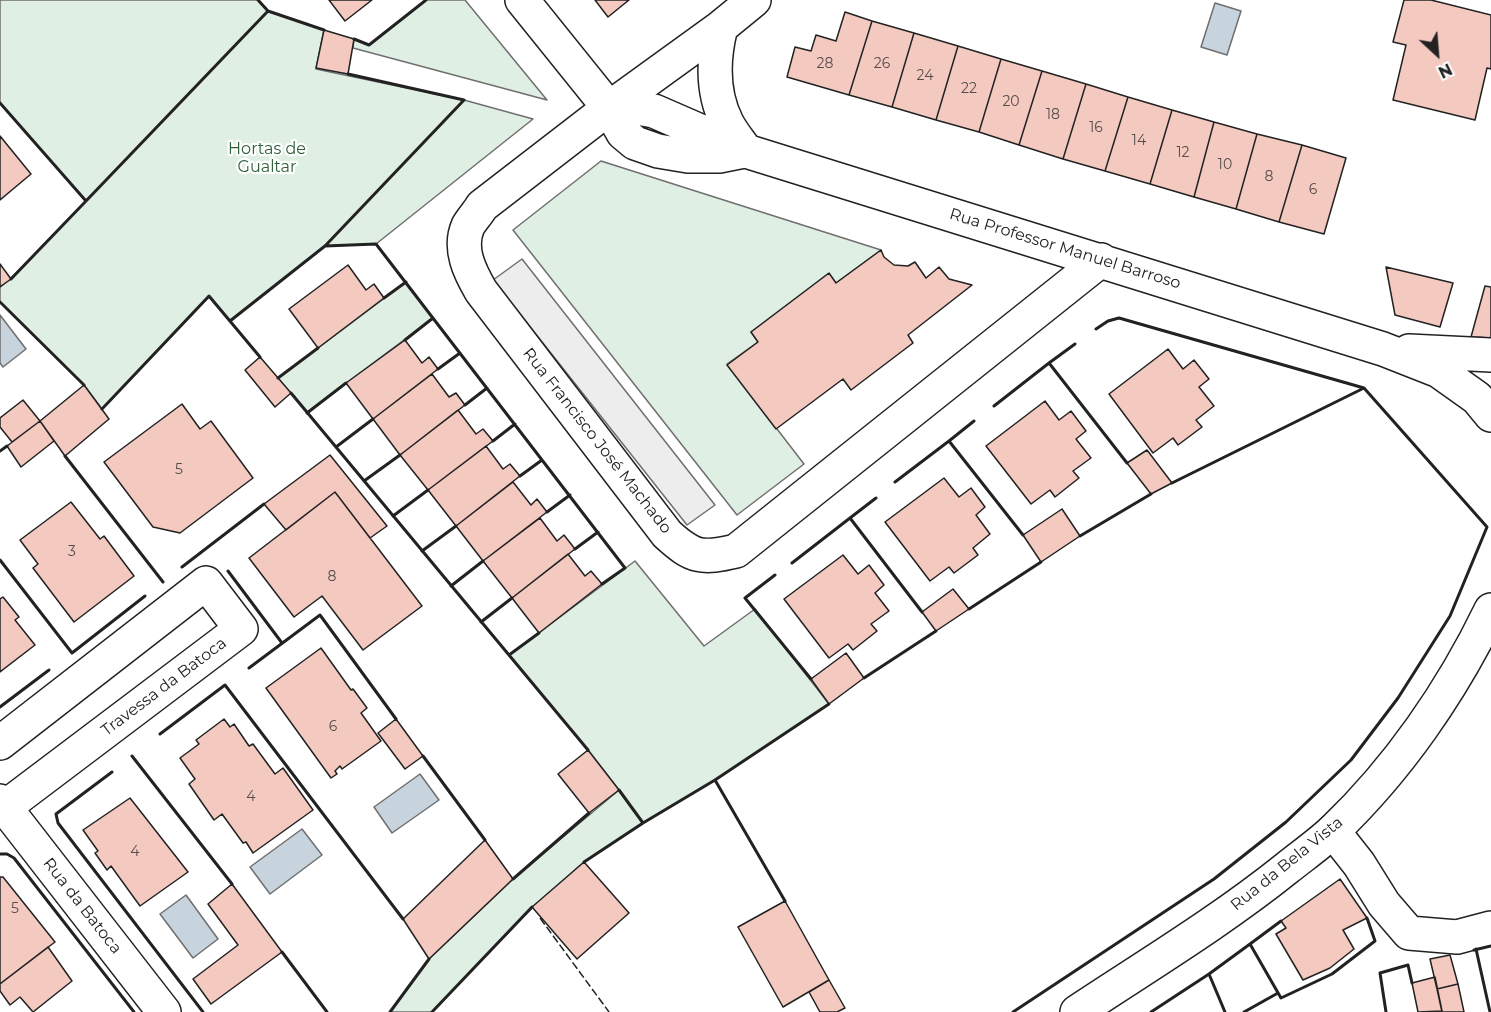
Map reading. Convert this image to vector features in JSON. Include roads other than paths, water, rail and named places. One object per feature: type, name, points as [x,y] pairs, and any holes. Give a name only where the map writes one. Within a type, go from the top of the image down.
[{"type":"street","points":[[522,0],[609,108]]},
{"type":"street","name":"Rua Francisco José Machado","points":[[754,0],[482,206],[468,228],[464,250],[469,271],[481,291],[667,534],[685,550],[710,557],[736,551],[1101,260]]},
{"type":"street","points":[[721,27],[715,51],[715,86],[727,123],[746,151]]},
{"type":"street","name":"Rua Professor Manuel Barroso","points":[[609,108],[632,107],[654,111],[746,151],[1383,349]]},
{"type":"street","points":[[1383,349],[1491,355]]},
{"type":"street","points":[[1383,349],[1438,371],[1477,398],[1491,415]]},
{"type":"street","name":"Travessa da Batoca","points":[[0,743],[206,583],[241,629],[2,806]]},
{"type":"street","name":"Rua da Bela Vista","points":[[1077,1012],[1235,907],[1333,831],[1389,771],[1423,725],[1453,679],[1491,610]]},
{"type":"street","name":"Rua da Batoca","points":[[2,806],[164,1012]]},
{"type":"street","points":[[1333,831],[1359,864],[1384,904],[1409,933],[1457,937],[1491,928]]},
{"type":"park label","name":"Hortas de Gualtar","points":[[267,158]]}]
